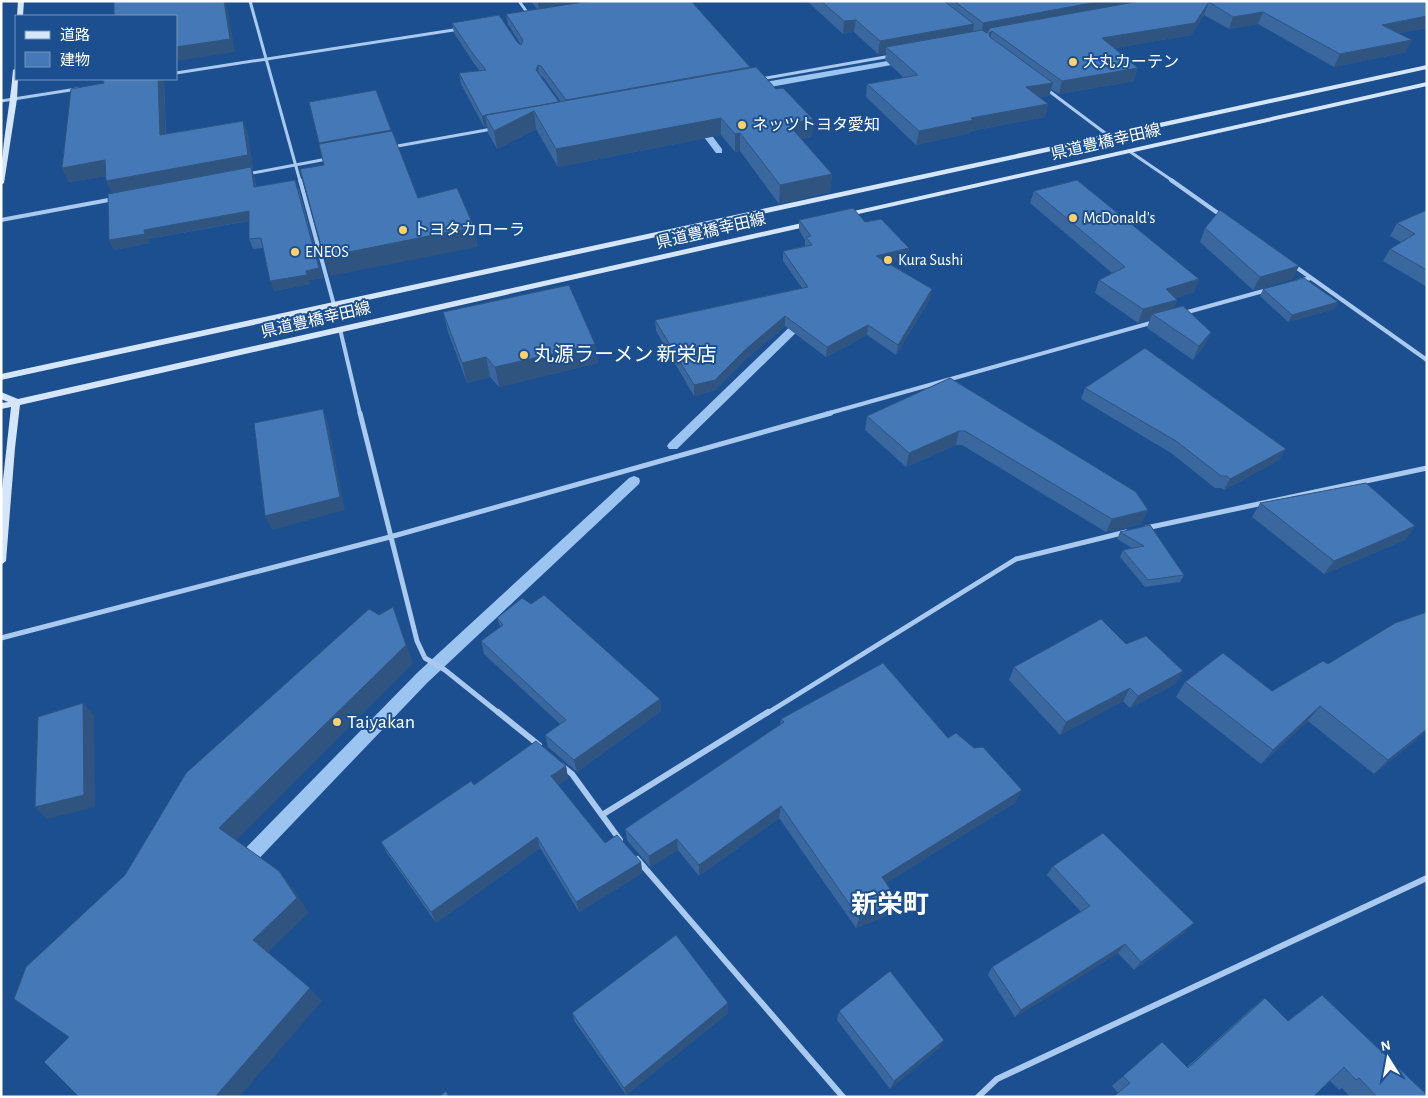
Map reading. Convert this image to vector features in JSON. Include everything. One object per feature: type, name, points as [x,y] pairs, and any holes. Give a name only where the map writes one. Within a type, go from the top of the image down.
[{"type":"main road","points":[[20,15],[21,1]]},
{"type":"main road","name":"県道豊橋幸田線","points":[[1,377],[1427,67]]},
{"type":"main road","points":[[1,183],[15,80]]},
{"type":"main road","name":"県道豊橋幸田線","points":[[837,217],[1427,84]]},
{"type":"main road","name":"県道豊橋幸田線","points":[[1,406],[818,221]]},
{"type":"main road","points":[[1,395],[16,402],[10,448],[1,560]]},
{"type":"street","points":[[250,1],[334,305]]},
{"type":"street","points":[[519,1],[531,18],[521,19]]},
{"type":"street","points":[[178,73],[462,28]]},
{"type":"street","points":[[758,80],[893,55]]},
{"type":"street","points":[[1038,83],[1109,136]]},
{"type":"street","points":[[1,101],[85,88]]},
{"type":"street","points":[[383,148],[499,127]]},
{"type":"street","points":[[1129,151],[1223,216]]},
{"type":"street","points":[[238,175],[335,157]]},
{"type":"street","points":[[1,220],[120,197]]},
{"type":"street","points":[[1287,261],[1427,360]]},
{"type":"street","points":[[1291,283],[1311,278]]},
{"type":"street","points":[[1176,316],[1272,288]]},
{"type":"street","points":[[1,638],[390,537],[1157,321]]},
{"type":"street","points":[[340,329],[390,537],[417,641],[425,658],[445,670],[543,749]]},
{"type":"street","points":[[1144,528],[1427,468]]},
{"type":"street","points":[[602,815],[1016,559],[1134,530]]},
{"type":"street","points":[[558,761],[572,774],[627,848]]},
{"type":"street","points":[[634,855],[843,1097]]},
{"type":"street","points":[[978,1097],[997,1079],[1427,878]]},
{"type":"building","points":[[114,1],[224,1],[230,39],[178,47],[178,15],[114,15]]},
{"type":"building","points":[[590,1],[691,1],[750,67],[566,100],[541,66],[538,65],[536,70],[559,102],[482,116],[459,73],[486,70],[452,23],[499,15],[521,45],[523,40],[506,14]]},
{"type":"building","points":[[821,1],[944,1],[974,24],[880,41],[856,20],[844,21]]},
{"type":"building","points":[[954,1],[1102,1],[983,23]]},
{"type":"building","points":[[1140,1],[1427,1],[1427,16],[1382,25],[1412,40],[1340,54],[1263,12],[1233,17],[1209,2],[1195,23],[1102,38],[1138,68],[1062,81],[992,31],[989,33],[990,37],[1053,83],[1026,87],[1048,104],[971,118],[973,120],[919,131],[867,84],[918,75],[886,47],[982,30],[987,33],[990,28]]},
{"type":"building","points":[[756,67],[776,89],[783,88],[813,119],[788,124],[832,174],[780,185],[740,133],[735,134],[721,118],[556,149],[534,111],[494,131],[485,115]]},
{"type":"building","points":[[103,80],[158,80],[160,135],[243,121],[248,155],[106,181],[105,160],[62,168],[71,89],[104,83]]},
{"type":"building","points":[[376,90],[391,130],[319,143],[309,102]]},
{"type":"building","points":[[392,131],[418,198],[457,188],[474,227],[324,257],[300,169],[324,165],[319,144]]},
{"type":"building","points":[[251,167],[254,187],[295,180],[319,268],[306,271],[307,275],[270,281],[261,238],[249,239],[249,211],[144,230],[145,234],[109,240],[108,194]]},
{"type":"building","points":[[1077,180],[1199,279],[1166,289],[1177,300],[1143,309],[1099,280],[1125,267],[1034,191]]},
{"type":"building","points":[[853,208],[865,222],[881,219],[909,248],[876,256],[932,289],[898,345],[868,325],[827,347],[785,316],[746,349],[715,380],[694,385],[655,320],[808,287],[783,251],[812,245],[806,237],[811,236],[799,220]]},
{"type":"building","points":[[1220,210],[1299,266],[1260,277],[1205,228]]},
{"type":"building","points":[[1427,210],[1427,270],[1390,249],[1415,234],[1397,223]]},
{"type":"building","points":[[1304,278],[1338,302],[1292,315],[1263,289]]},
{"type":"building","points":[[569,285],[595,344],[495,367],[486,357],[462,363],[443,312]]},
{"type":"building","points":[[1183,306],[1211,332],[1199,346],[1152,314]]},
{"type":"building","points":[[1145,348],[1286,449],[1230,479],[1227,476],[1221,476],[1176,441],[1085,388]]},
{"type":"building","points":[[950,378],[1136,492],[1148,510],[1112,519],[965,431],[959,431],[909,453],[867,416]]},
{"type":"building","points":[[323,409],[340,497],[265,516],[254,423]]},
{"type":"building","points":[[1366,483],[1415,526],[1334,561],[1260,503]]},
{"type":"building","points":[[1150,525],[1184,575],[1148,580],[1123,550],[1144,546],[1120,532]]},
{"type":"building","points":[[544,595],[660,699],[574,760],[545,735],[566,720],[481,641],[503,625],[497,618],[522,598],[531,604]]},
{"type":"building","points":[[393,607],[406,645],[219,828],[279,871],[297,898],[253,940],[310,988],[215,1097],[79,1097],[44,1062],[69,1037],[14,999],[26,967],[125,875],[186,773],[369,609],[379,615]]},
{"type":"building","points":[[1427,612],[1427,729],[1388,760],[1320,706],[1273,750],[1185,682],[1223,653],[1272,691],[1323,661],[1328,664],[1395,623]]},
{"type":"building","points":[[1101,619],[1126,644],[1146,636],[1183,671],[1138,696],[1130,688],[1066,722],[1014,667]]},
{"type":"building","points":[[883,663],[948,738],[956,733],[974,748],[983,747],[1022,790],[882,877],[898,901],[859,918],[781,806],[699,865],[677,839],[649,856],[625,829],[784,722],[781,719]]},
{"type":"building","points":[[83,703],[84,795],[35,807],[38,717]]},
{"type":"building","points":[[536,741],[566,766],[551,776],[605,843],[617,835],[641,862],[576,902],[537,837],[431,912],[381,842],[471,781],[474,785]]},
{"type":"building","points":[[1103,833],[1194,923],[1141,962],[1125,944],[1021,1010],[992,967],[1090,906],[1053,866]]},
{"type":"building","points":[[676,935],[728,1003],[624,1088],[572,1013]]},
{"type":"building","points":[[890,971],[944,1040],[894,1081],[839,1011]]},
{"type":"building","points":[[1322,995],[1427,1097],[1377,1097],[1359,1078],[1356,1080],[1344,1067],[1313,1097],[1113,1097],[1130,1083],[1123,1076],[1162,1042],[1188,1068],[1265,998],[1288,1021]]},
{"type":"building","points":[[446,1091],[449,1097],[439,1097]]},
{"type":"waterway","points":[[754,87],[905,60]]},
{"type":"waterway","points":[[698,123],[719,151]]},
{"type":"waterway","points":[[673,446],[805,318]]},
{"type":"waterway","points":[[241,865],[422,678],[634,481]]},
{"type":"place","name":"大丸カーテン","points":[[1073,62]]},
{"type":"place","name":"ネッツトヨタ愛知","points":[[742,125]]},
{"type":"place","name":"McDonald's","points":[[1073,218]]},
{"type":"place","name":"トヨタカローラ","points":[[403,230]]},
{"type":"place","name":"ENEOS","points":[[295,252]]},
{"type":"place","name":"Kura Sushi","points":[[888,260]]},
{"type":"place","name":"丸源ラーメン 新栄店","points":[[524,355]]},
{"type":"place","name":"Taiyakan","points":[[337,722]]},
{"type":"district","name":"新栄町","points":[[890,905]]}]
